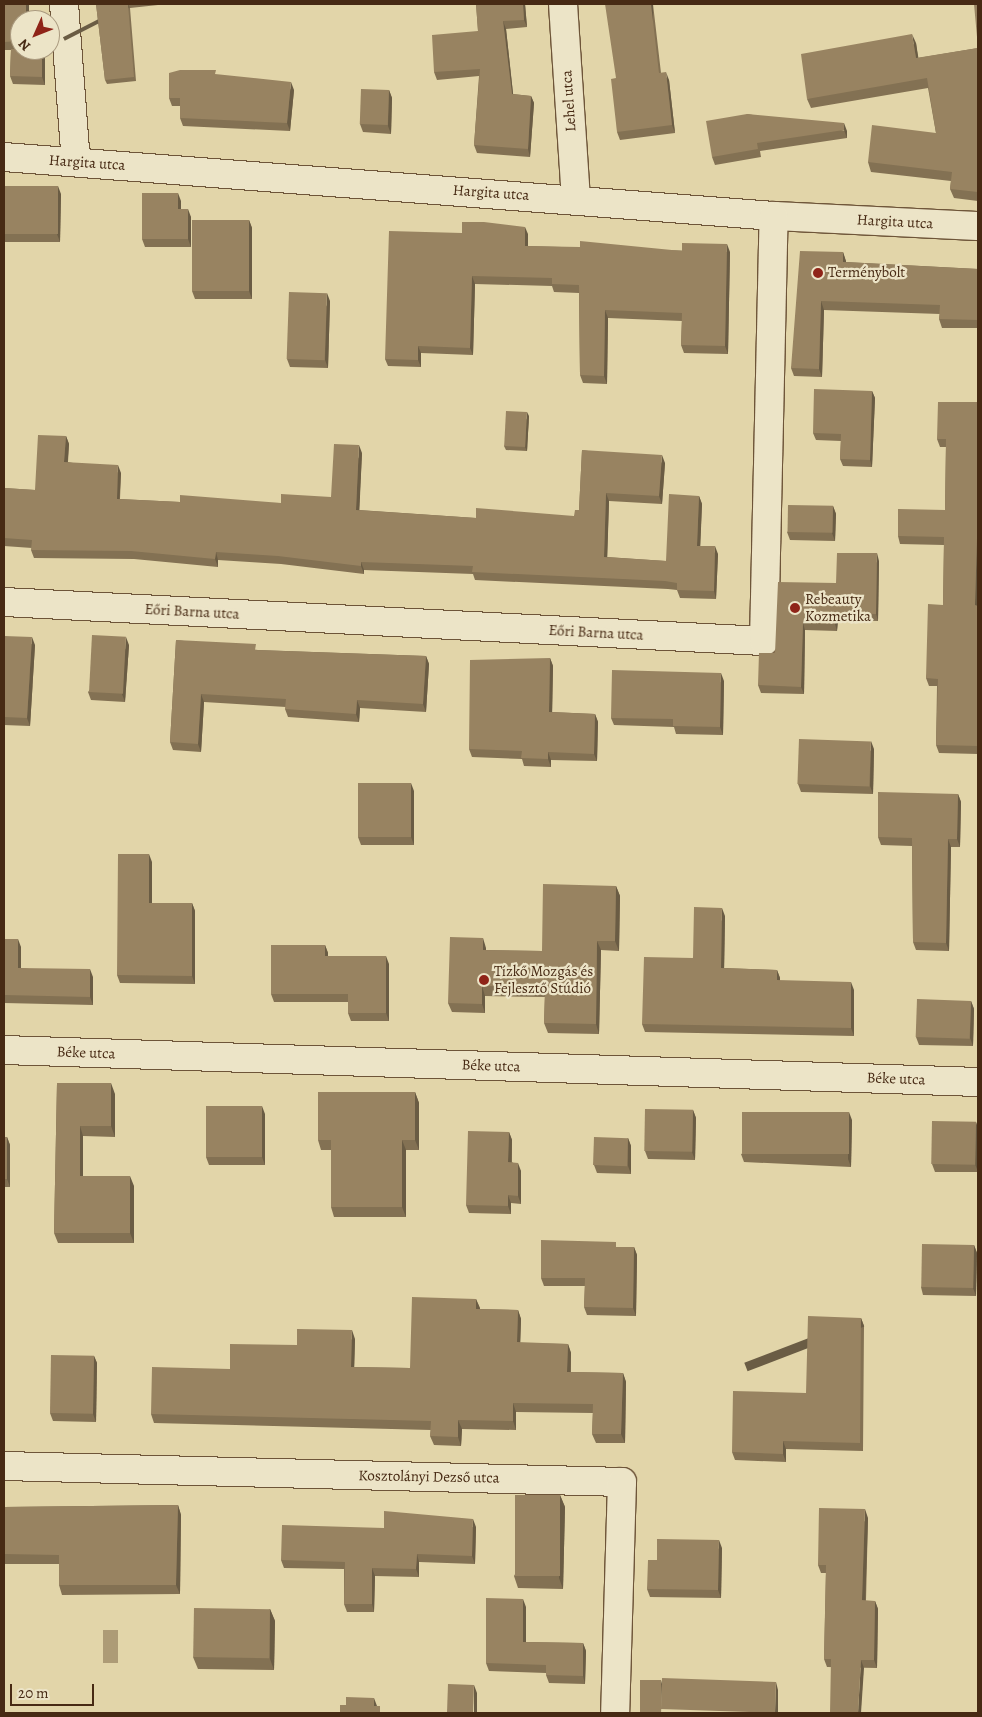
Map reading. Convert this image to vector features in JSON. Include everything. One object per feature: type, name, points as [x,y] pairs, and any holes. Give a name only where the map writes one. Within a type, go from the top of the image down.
[{"type":"street","points":[[64,4],[76,162]]},
{"type":"street","name":"Lehel utca","points":[[563,4],[576,199]]},
{"type":"street","name":"Hargita utca","points":[[4,157],[576,199],[774,216],[978,226]]},
{"type":"street","name":"Eőri Barna utca","points":[[4,602],[764,641],[774,216]]},
{"type":"street","name":"Béke utca","points":[[4,1050],[978,1082]]},
{"type":"street","name":"Kosztolányi Dezső utca","points":[[4,1466],[622,1482],[615,1713]]},
{"type":"shaded area","points":[[103,1630],[118,1630],[118,1663],[103,1663]]},
{"type":"building","points":[[4,4],[26,4],[26,10],[10,10],[10,42],[4,42]]},
{"type":"building","points":[[96,4],[128,4],[134,77],[105,80]]},
{"type":"building","points":[[476,4],[523,4],[524,20],[503,21],[512,94],[531,96],[528,149],[474,145],[480,69],[434,72],[432,35],[478,31]]},
{"type":"building","points":[[605,4],[651,4],[659,73],[666,72],[672,125],[617,132],[611,79],[616,78]]},
{"type":"building","points":[[974,4],[978,4],[978,48]]},
{"type":"building","points":[[912,34],[916,58],[978,48],[978,192],[950,189],[952,172],[868,162],[872,125],[936,133],[927,78],[807,99],[801,54]]},
{"type":"building","points":[[11,60],[42,60],[42,77],[10,76]]},
{"type":"building","points":[[180,70],[216,70],[215,74],[291,82],[287,123],[180,118],[180,98],[169,98],[169,73]]},
{"type":"building","points":[[361,89],[389,90],[388,125],[360,124]]},
{"type":"building","points":[[747,114],[844,123],[844,130],[757,143],[758,149],[712,157],[706,121]]},
{"type":"building","points":[[4,186],[58,186],[58,234],[4,234]]},
{"type":"building","points":[[142,193],[178,193],[178,209],[188,209],[188,239],[142,239]]},
{"type":"building","points":[[192,220],[249,220],[249,291],[192,291]]},
{"type":"building","points":[[462,222],[484,222],[525,227],[525,246],[580,247],[580,241],[682,251],[682,243],[727,244],[725,346],[681,345],[682,313],[605,310],[604,376],[580,375],[579,285],[552,284],[552,278],[472,276],[470,348],[418,346],[418,360],[385,359],[389,231],[462,233]]},
{"type":"building","points":[[800,251],[843,252],[843,262],[978,269],[978,320],[939,319],[940,305],[821,301],[819,369],[791,368]]},
{"type":"building","points":[[289,292],[327,293],[325,360],[287,359]]},
{"type":"building","points":[[814,389],[872,391],[870,460],[840,459],[841,434],[813,433]]},
{"type":"building","points":[[938,402],[978,402],[978,538],[975,605],[978,606],[978,746],[936,745],[938,679],[926,678],[928,604],[943,605],[944,537],[898,536],[898,509],[945,510],[946,439],[937,439]]},
{"type":"building","points":[[506,411],[527,412],[525,447],[504,446]]},
{"type":"building","points":[[38,435],[66,436],[64,462],[118,465],[117,499],[180,502],[180,495],[281,503],[281,494],[331,497],[334,444],[359,445],[356,510],[476,518],[476,508],[574,516],[575,510],[579,510],[582,450],[662,455],[659,496],[606,493],[604,557],[666,561],[669,494],[699,496],[697,546],[715,546],[714,591],[677,590],[677,583],[665,581],[472,572],[473,566],[361,562],[361,566],[278,556],[216,552],[215,559],[131,551],[31,550],[32,540],[4,538],[4,488],[35,490]]},
{"type":"building","points":[[788,505],[833,506],[833,533],[788,532]]},
{"type":"building","points":[[837,553],[877,553],[876,614],[835,613],[835,624],[803,623],[801,687],[758,685],[759,653],[775,653],[778,582],[836,583]]},
{"type":"building","points":[[92,635],[126,637],[123,694],[89,692]]},
{"type":"building","points":[[4,636],[32,637],[27,718],[4,717]]},
{"type":"building","points":[[176,640],[256,644],[255,650],[426,656],[423,704],[357,700],[356,714],[285,709],[286,699],[201,694],[198,744],[170,742]]},
{"type":"building","points":[[550,658],[549,712],[595,714],[594,754],[548,752],[548,759],[521,758],[522,751],[469,749],[470,660]]},
{"type":"building","points":[[612,670],[721,673],[720,727],[673,726],[673,719],[611,718]]},
{"type":"building","points":[[799,739],[871,742],[869,786],[797,784]]},
{"type":"building","points":[[358,783],[411,783],[411,837],[358,837]]},
{"type":"building","points":[[878,792],[958,794],[957,839],[948,839],[946,943],[913,942],[912,838],[878,837]]},
{"type":"building","points":[[118,854],[149,854],[149,903],[192,903],[192,976],[117,975]]},
{"type":"building","points":[[543,884],[616,886],[615,941],[597,941],[596,1024],[544,1023],[545,987],[482,986],[482,1004],[448,1003],[450,937],[483,938],[483,950],[542,951]]},
{"type":"building","points":[[694,907],[722,908],[721,968],[777,970],[777,980],[851,982],[851,1028],[642,1024],[644,957],[693,958]]},
{"type":"building","points":[[4,939],[18,939],[18,968],[90,969],[90,997],[4,995]]},
{"type":"building","points":[[271,945],[325,945],[325,956],[386,956],[386,1013],[348,1013],[348,994],[271,994]]},
{"type":"building","points":[[917,999],[971,1001],[970,1039],[916,1037]]},
{"type":"building","points":[[57,1083],[111,1083],[111,1126],[80,1126],[80,1176],[130,1176],[130,1233],[54,1233]]},
{"type":"building","points":[[318,1092],[415,1092],[415,1140],[402,1140],[402,1207],[331,1207],[331,1140],[318,1140]]},
{"type":"building","points":[[206,1106],[262,1106],[262,1157],[206,1157]]},
{"type":"building","points":[[645,1109],[693,1110],[692,1152],[644,1151]]},
{"type":"building","points":[[742,1112],[849,1112],[849,1154],[742,1154]]},
{"type":"building","points":[[932,1121],[976,1122],[975,1165],[931,1164]]},
{"type":"building","points":[[468,1131],[509,1132],[508,1162],[518,1163],[518,1196],[508,1195],[508,1206],[466,1205]]},
{"type":"building","points":[[4,1137],[7,1137],[7,1179],[4,1179]]},
{"type":"building","points":[[594,1137],[628,1138],[627,1166],[593,1165]]},
{"type":"building","points":[[541,1240],[616,1242],[616,1247],[634,1247],[633,1308],[584,1307],[585,1278],[541,1278]]},
{"type":"building","points":[[922,1244],[974,1245],[973,1288],[921,1287]]},
{"type":"building","points":[[412,1297],[476,1299],[476,1309],[518,1310],[517,1342],[568,1344],[567,1372],[623,1373],[621,1434],[592,1434],[593,1404],[513,1403],[513,1421],[458,1420],[458,1437],[430,1436],[431,1421],[151,1414],[152,1367],[230,1369],[230,1344],[297,1345],[297,1329],[352,1330],[351,1367],[410,1368]]},
{"type":"building","points":[[808,1316],[861,1318],[860,1443],[783,1441],[783,1454],[732,1452],[733,1391],[806,1393]]},
{"type":"building","points":[[51,1355],[94,1356],[93,1414],[50,1413]]},
{"type":"building","points":[[515,1495],[560,1495],[560,1576],[515,1576]]},
{"type":"building","points":[[178,1505],[176,1585],[59,1585],[59,1555],[4,1554],[4,1507]]},
{"type":"building","points":[[819,1508],[865,1509],[862,1600],[875,1601],[874,1660],[861,1660],[858,1713],[830,1713],[831,1659],[824,1659],[826,1565],[818,1565]]},
{"type":"building","points":[[384,1511],[473,1519],[472,1556],[417,1554],[416,1569],[372,1568],[372,1604],[344,1604],[345,1562],[281,1560],[282,1525],[384,1528]]},
{"type":"building","points":[[657,1539],[719,1540],[718,1590],[647,1589],[648,1560],[657,1560]]},
{"type":"building","points":[[486,1598],[523,1599],[523,1642],[583,1643],[583,1676],[546,1675],[546,1665],[486,1663]]},
{"type":"building","points":[[194,1608],[270,1609],[269,1658],[193,1657]]},
{"type":"building","points":[[662,1678],[776,1682],[775,1713],[661,1709]]},
{"type":"building","points":[[640,1680],[661,1680],[661,1713],[640,1713]]},
{"type":"building","points":[[448,1684],[474,1685],[473,1713],[447,1713]]},
{"type":"building","points":[[346,1697],[374,1698],[374,1706],[380,1706],[380,1713],[340,1713],[340,1705],[346,1705]]},
{"type":"place","name":"Terménybolt","points":[[818,273]]},
{"type":"place","name":"Rebeauty Kozmetika","points":[[795,608]]},
{"type":"place","name":"Tízkő Mozgás és Fejlesztő Stúdió","points":[[484,980]]}]
